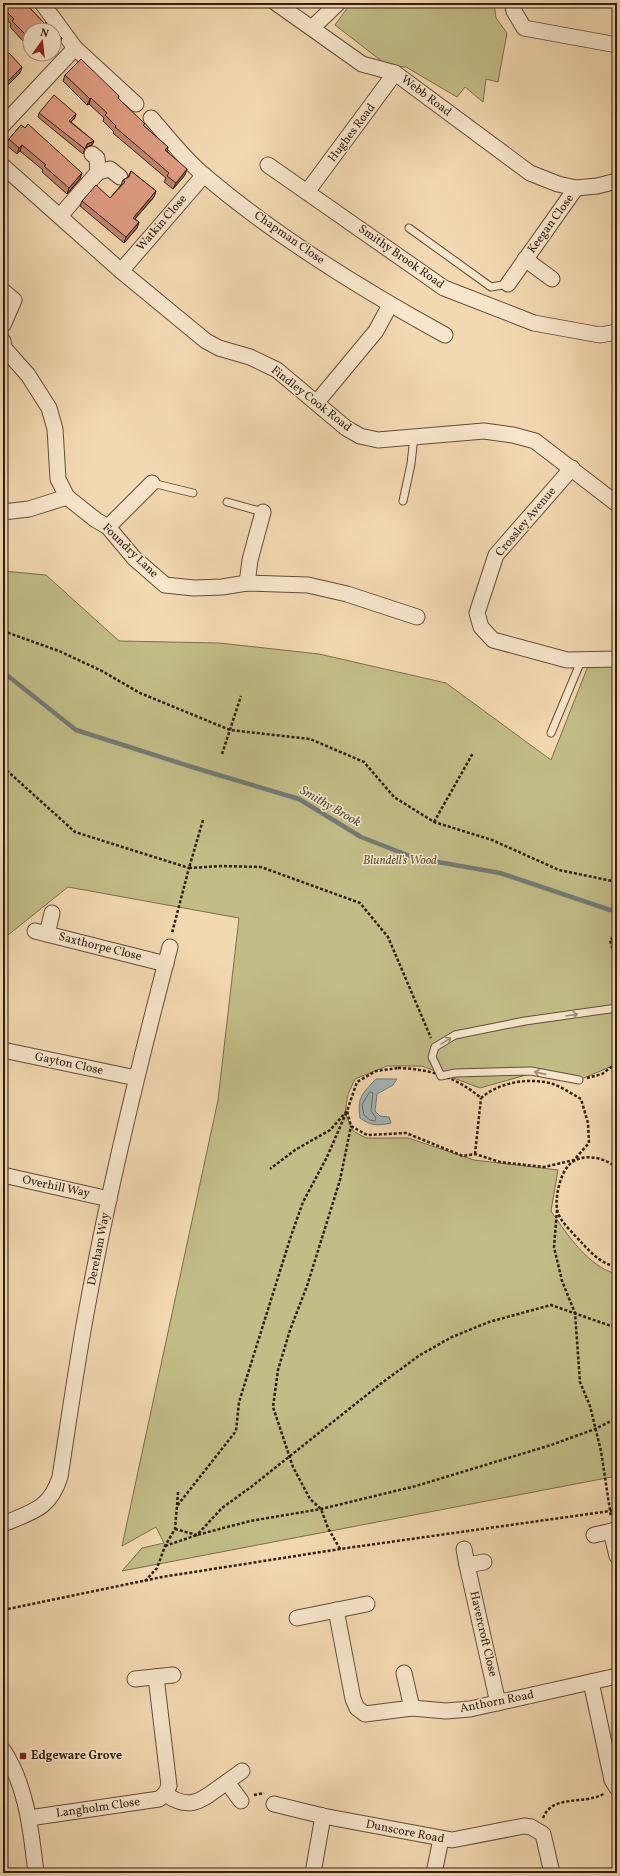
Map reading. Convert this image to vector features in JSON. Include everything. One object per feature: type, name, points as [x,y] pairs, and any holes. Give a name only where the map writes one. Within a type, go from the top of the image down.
[{"type":"street","points":[[42,3],[75,48],[136,104]]},
{"type":"street","name":"Webb Road","points":[[276,3],[362,64],[395,73],[530,173],[558,184],[576,188],[597,186],[617,181]]},
{"type":"street","points":[[312,28],[338,3]]},
{"type":"street","points":[[512,3],[514,10],[524,28],[617,45]]},
{"type":"street","points":[[3,125],[75,48]]},
{"type":"street","name":"Hughes Road","points":[[307,192],[395,73]]},
{"type":"street","name":"Chapman Close","points":[[151,118],[204,176],[272,228],[357,286],[445,335]]},
{"type":"street","points":[[92,154],[97,158],[98,172]]},
{"type":"street","name":"Smithy Brook Road","points":[[268,164],[444,288],[534,324],[600,335],[617,332]]},
{"type":"street","name":"Findley Cook Road","points":[[3,166],[121,271],[206,342],[219,348],[250,357],[277,370],[317,402],[346,428],[360,436],[378,440],[484,430],[535,440],[617,504]]},
{"type":"street","points":[[60,216],[98,172],[110,169],[120,177]]},
{"type":"street","name":"Watkin Close","points":[[121,271],[204,176]]},
{"type":"street","name":"Keegan Close","points":[[508,284],[576,188]]},
{"type":"street","name":"Keegan Close","points":[[525,260],[552,279]]},
{"type":"street","points":[[3,291],[14,300],[3,325]]},
{"type":"street","points":[[317,402],[376,331],[390,305]]},
{"type":"street","name":"Foundry Lane","points":[[3,341],[4,348],[28,375],[49,408],[55,429],[58,479],[67,497],[96,520],[108,527],[134,558],[165,585],[194,588],[222,587],[248,583],[308,584],[347,594],[417,617]]},
{"type":"street","name":"Crossley Avenue","points":[[572,468],[496,555],[477,613],[481,626],[493,640],[567,660],[581,661],[617,659]]},
{"type":"street","points":[[108,527],[152,483]]},
{"type":"street","points":[[3,512],[29,509],[67,497]]},
{"type":"street","points":[[248,583],[250,560],[264,512]]},
{"type":"street","name":"Saxthorpe Close","points":[[52,913],[41,932],[166,964]]},
{"type":"street","name":"Dereham Way","points":[[3,1524],[36,1511],[47,1503],[56,1491],[60,1476],[88,1304],[109,1198],[136,1078],[170,947]]},
{"type":"street","name":"Gayton Close","points":[[3,1050],[136,1078]]},
{"type":"street","name":"Overhill Way","points":[[3,1175],[109,1198]]},
{"type":"street","points":[[594,1535],[614,1531],[617,1556]]},
{"type":"street","name":"Havercroft Close","points":[[464,1549],[498,1703]]},
{"type":"street","points":[[467,1566],[484,1562]]},
{"type":"street","points":[[297,1618],[367,1604]]},
{"type":"street","name":"Anthorn Road","points":[[336,1610],[353,1699],[357,1708],[365,1714],[412,1708],[446,1711],[470,1709],[617,1676]]},
{"type":"street","points":[[404,1672],[412,1708]]},
{"type":"street","points":[[135,1679],[173,1675]]},
{"type":"street","points":[[156,1677],[169,1786],[165,1794],[178,1802],[194,1803],[242,1771]]},
{"type":"street","points":[[591,1682],[612,1780],[616,1787]]},
{"type":"street","points":[[3,1750],[16,1772],[29,1818],[36,1873]]},
{"type":"street","points":[[227,1782],[241,1801]]},
{"type":"street","name":"Langholm Close","points":[[29,1818],[159,1799],[165,1794]]},
{"type":"street","name":"Dunscore Road","points":[[274,1804],[322,1816],[441,1839],[465,1839],[524,1826],[538,1830]]},
{"type":"street","points":[[312,1873],[322,1816]]},
{"type":"street","points":[[538,1830],[543,1834],[552,1873]]},
{"type":"street","points":[[434,1873],[441,1839]]},
{"type":"lane","points":[[409,228],[491,287],[508,284]]},
{"type":"lane","points":[[403,501],[411,464],[414,436]]},
{"type":"lane","points":[[152,483],[193,493]]},
{"type":"lane","points":[[227,502],[264,512]]},
{"type":"lane","points":[[551,733],[581,661]]},
{"type":"lane","points":[[579,1080],[531,1071],[455,1073],[441,1076],[432,1057],[435,1048],[455,1035],[475,1030],[617,1008]]},
{"type":"path","points":[[3,631],[59,651],[102,671],[140,693],[230,730],[310,738],[364,762],[394,798],[434,822],[492,840],[559,870],[617,882]]},
{"type":"path","points":[[222,754],[241,696]]},
{"type":"path","points":[[434,822],[473,753]]},
{"type":"path","points":[[3,767],[75,832],[189,868],[222,866],[261,867],[360,903],[388,937],[435,1048]]},
{"type":"path","points":[[170,947],[170,940],[203,820]]},
{"type":"path","points":[[617,934],[610,940],[617,965]]},
{"type":"path","points":[[579,1080],[602,1074],[614,1065],[617,1065]]},
{"type":"path","points":[[177,1506],[236,1431],[239,1402],[291,1236],[303,1202],[327,1157],[347,1111],[357,1082],[376,1071],[398,1068],[421,1069],[465,1085],[481,1098]]},
{"type":"path","points":[[476,1154],[481,1098],[489,1091],[520,1080],[552,1084],[581,1099],[588,1123],[589,1143],[566,1169],[560,1182],[554,1247],[562,1281],[575,1313],[580,1382],[590,1406],[609,1493],[610,1511]]},
{"type":"path","points":[[340,1549],[328,1528],[321,1509],[310,1499],[293,1467],[273,1406],[278,1370],[290,1330],[307,1286],[340,1180],[351,1126],[347,1111]]},
{"type":"path","points":[[270,1169],[295,1150],[330,1130],[347,1111]]},
{"type":"path","points":[[351,1126],[367,1135],[406,1133],[463,1156],[476,1154],[500,1162],[544,1167],[594,1157],[610,1162],[617,1168]]},
{"type":"path","points":[[557,1210],[567,1227],[595,1257],[604,1263],[617,1267]]},
{"type":"path","points":[[197,1535],[222,1508],[383,1382],[420,1355],[452,1337],[489,1322],[551,1305],[611,1326],[617,1325]]},
{"type":"path","points":[[165,1546],[197,1535],[250,1521],[321,1509],[409,1488],[504,1460],[595,1429],[617,1418]]},
{"type":"path","points":[[145,1581],[157,1568],[165,1546],[175,1529],[178,1492]]},
{"type":"path","points":[[3,1610],[145,1581],[340,1549],[617,1510]]},
{"type":"path","points":[[175,1529],[197,1535]]},
{"type":"path","points":[[538,1830],[545,1812],[550,1806],[602,1795],[616,1787]]},
{"type":"path","points":[[241,1801],[263,1792],[270,1797],[274,1804]]},
{"type":"green space","points":[[351,3],[494,3],[496,18],[507,33],[498,82],[486,79],[483,102],[465,87],[457,97],[406,67],[388,66],[335,25]]},
{"type":"green space","name":"Blundell's Wood","points":[[3,571],[46,575],[119,641],[219,643],[319,654],[446,683],[551,760],[588,666],[617,664],[617,1064],[579,1080],[537,1072],[480,1088],[422,1066],[387,1066],[355,1079],[348,1094],[345,1113],[353,1131],[366,1138],[408,1138],[474,1160],[558,1170],[551,1211],[571,1239],[588,1257],[606,1270],[617,1274],[617,1476],[122,1571],[142,1548],[164,1543],[156,1527],[122,1546],[218,1100],[239,918],[68,887],[3,939]]},
{"type":"water","points":[[376,1079],[397,1079],[393,1085],[377,1094],[375,1111],[380,1116],[389,1117],[391,1123],[375,1125],[360,1118],[360,1100],[367,1088]]},
{"type":"building","points":[[3,3],[25,3],[43,22],[22,22],[22,31],[12,21],[14,19],[3,8]]},
{"type":"building","points":[[9,53],[22,67],[3,86],[3,58]]},
{"type":"building","points":[[81,59],[119,96],[118,98],[145,124],[143,125],[168,147],[165,150],[187,169],[176,183],[167,176],[169,173],[115,127],[116,126],[105,115],[107,113],[65,75]]},
{"type":"building","points":[[54,95],[76,114],[69,121],[94,141],[87,144],[85,149],[39,113]]},
{"type":"building","points":[[28,124],[82,173],[69,188],[44,166],[46,165],[22,145],[19,148],[9,139],[21,125],[25,128]]},
{"type":"building","points":[[131,171],[156,191],[133,218],[139,222],[126,237],[82,201],[96,185],[110,198],[125,182],[123,180],[129,177]]},
{"type":"waterway","name":"Smithy Brook","points":[[3,672],[76,730],[299,799],[361,837],[415,858],[500,873],[610,910],[617,910]]},
{"type":"place","name":"Edgeware Grove","points":[[23,1756]]}]
